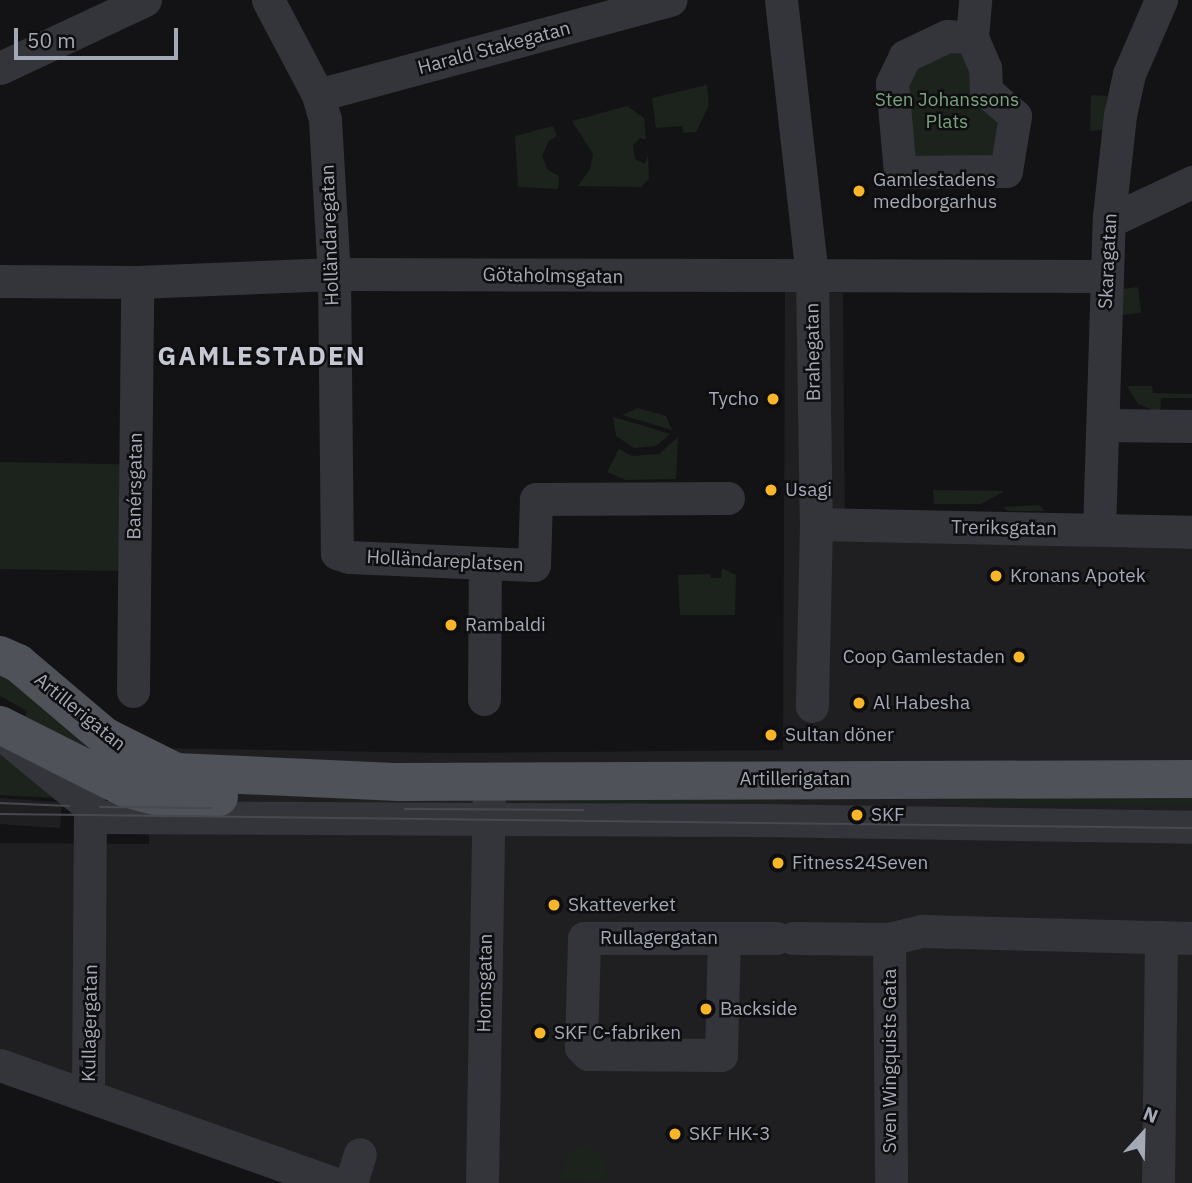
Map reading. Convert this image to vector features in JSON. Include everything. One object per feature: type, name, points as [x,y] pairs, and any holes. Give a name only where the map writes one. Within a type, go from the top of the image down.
[{"type":"main road","name":"Artillerigatan","points":[[0,655],[18,663],[104,736],[146,760],[176,772],[399,782],[1192,779]]},
{"type":"main road","name":"Artillerigatan","points":[[0,725],[94,801],[313,795],[399,782]]},
{"type":"street","points":[[0,68],[145,0]]},
{"type":"street","name":"Holländaregatan","points":[[268,0],[318,94],[325,120],[334,274],[333,484]]},
{"type":"street","name":"Harald Stakegatan","points":[[318,94],[670,0]]},
{"type":"street","name":"Brahegatan","points":[[781,0],[812,278],[816,524],[812,706]]},
{"type":"street","points":[[972,37],[947,36],[905,56],[892,83],[900,172],[1006,171],[1015,116],[986,91],[985,68],[972,37],[975,0]]},
{"type":"street","name":"Skaragatan","points":[[1099,530],[1098,413],[1109,216],[1129,74],[1161,0]]},
{"type":"street","points":[[1109,216],[1119,216],[1192,182]]},
{"type":"street","name":"Götaholmsgatan","points":[[0,281],[137,282],[334,274],[812,278],[1106,276]]},
{"type":"street","name":"Banérsgatan","points":[[133,691],[137,282]]},
{"type":"street","points":[[1098,413],[1192,426]]},
{"type":"street","name":"Holländareplatsen","points":[[333,484],[337,553],[485,564],[534,565],[536,499],[728,498]]},
{"type":"street","name":"Treriksgatan","points":[[816,524],[1192,532]]},
{"type":"street","points":[[485,564],[485,699]]},
{"type":"street","points":[[0,734],[94,801],[488,820],[1192,827]]},
{"type":"street","name":"Artillerigatan","points":[[94,801],[118,772],[174,783],[234,786],[286,778]]},
{"type":"street","name":"Hornsgatan","points":[[481,1183],[489,782]]},
{"type":"street","name":"Kullagergatan","points":[[94,801],[88,1096],[333,1183]]},
{"type":"street","name":"Rullagergatan","points":[[724,938],[721,1055],[589,1054],[582,1047],[584,938],[724,938],[784,938],[889,939],[922,931],[1176,938]]},
{"type":"street","points":[[1158,1183],[1176,938]]},
{"type":"street","name":"Sven Wingquists Gata","points":[[889,939],[891,1183]]},
{"type":"street","points":[[0,1065],[88,1096]]},
{"type":"shaded area","points":[[785,292],[843,293],[845,539],[1192,540],[1192,1183],[291,1183],[0,1083],[0,843],[149,844],[149,748],[452,753],[783,750]]},
{"type":"shaded area","points":[[0,798],[62,802],[60,828],[0,824]]},
{"type":"green space","name":"Sten Johanssons Plats","points":[[959,47],[1001,114],[1004,163],[904,160],[906,68]]},
{"type":"green space","points":[[707,85],[709,105],[696,132],[683,133],[682,126],[656,128],[652,98]]},
{"type":"green space","points":[[1091,95],[1107,96],[1103,130],[1090,131]]},
{"type":"green space","points":[[627,106],[644,118],[646,140],[640,138],[633,145],[635,159],[645,164],[648,155],[649,179],[641,187],[578,186],[590,169],[593,154],[572,121]]},
{"type":"green space","points":[[553,126],[557,136],[549,141],[542,156],[548,170],[559,176],[558,189],[518,187],[515,136]]},
{"type":"green space","points":[[1138,287],[1141,313],[1121,315],[1118,289]]},
{"type":"green space","points":[[1127,386],[1152,386],[1153,393],[1192,394],[1192,398],[1161,398],[1160,413],[1138,404]]},
{"type":"green space","points":[[638,408],[666,416],[672,430],[622,415]]},
{"type":"green space","points":[[613,417],[670,434],[656,446],[634,448],[616,436]]},
{"type":"green space","points":[[678,437],[676,479],[626,480],[607,472],[619,449],[632,456],[659,454]]},
{"type":"green space","points":[[0,462],[122,464],[120,571],[0,569]]},
{"type":"green space","points":[[933,490],[1005,491],[981,504],[934,504]]},
{"type":"green space","points":[[1039,505],[1045,511],[1008,511],[1003,507]]},
{"type":"green space","points":[[722,568],[736,575],[735,615],[680,615],[678,575],[710,574],[711,578],[721,578]]},
{"type":"green space","points":[[0,670],[95,747],[95,766],[24,719],[27,711],[0,696]]},
{"type":"green space","points":[[0,739],[54,798],[0,795]]},
{"type":"green space","points":[[945,794],[1192,795],[1192,806],[945,803]]},
{"type":"green space","points":[[573,796],[779,797],[780,802],[576,803]]},
{"type":"green space","points":[[588,1144],[605,1159],[608,1182],[560,1180],[568,1151]]},
{"type":"tram line","points":[[0,803],[69,806]]},
{"type":"tram line","points":[[100,807],[212,808]]},
{"type":"tram line","points":[[405,809],[583,810]]},
{"type":"tram line","points":[[0,814],[1192,828]]},
{"type":"place","name":"Gamlestadens medborgarhus","points":[[859,191]]},
{"type":"place","name":"Tycho","points":[[773,399]]},
{"type":"place","name":"Usagi","points":[[771,490]]},
{"type":"place","name":"Kronans Apotek","points":[[996,576]]},
{"type":"place","name":"Rambaldi","points":[[451,625]]},
{"type":"place","name":"Coop Gamlestaden","points":[[1019,657]]},
{"type":"place","name":"Al Habesha","points":[[859,703]]},
{"type":"place","name":"Sultan döner","points":[[771,735]]},
{"type":"place","name":"SKF","points":[[857,815]]},
{"type":"place","name":"Fitness24Seven","points":[[778,863]]},
{"type":"place","name":"Skatteverket","points":[[554,905]]},
{"type":"place","name":"Backside","points":[[706,1009]]},
{"type":"place","name":"SKF C-fabriken","points":[[540,1033]]},
{"type":"place","name":"SKF HK-3","points":[[675,1134]]},
{"type":"district","name":"GAMLESTADEN","points":[[262,356]]}]
